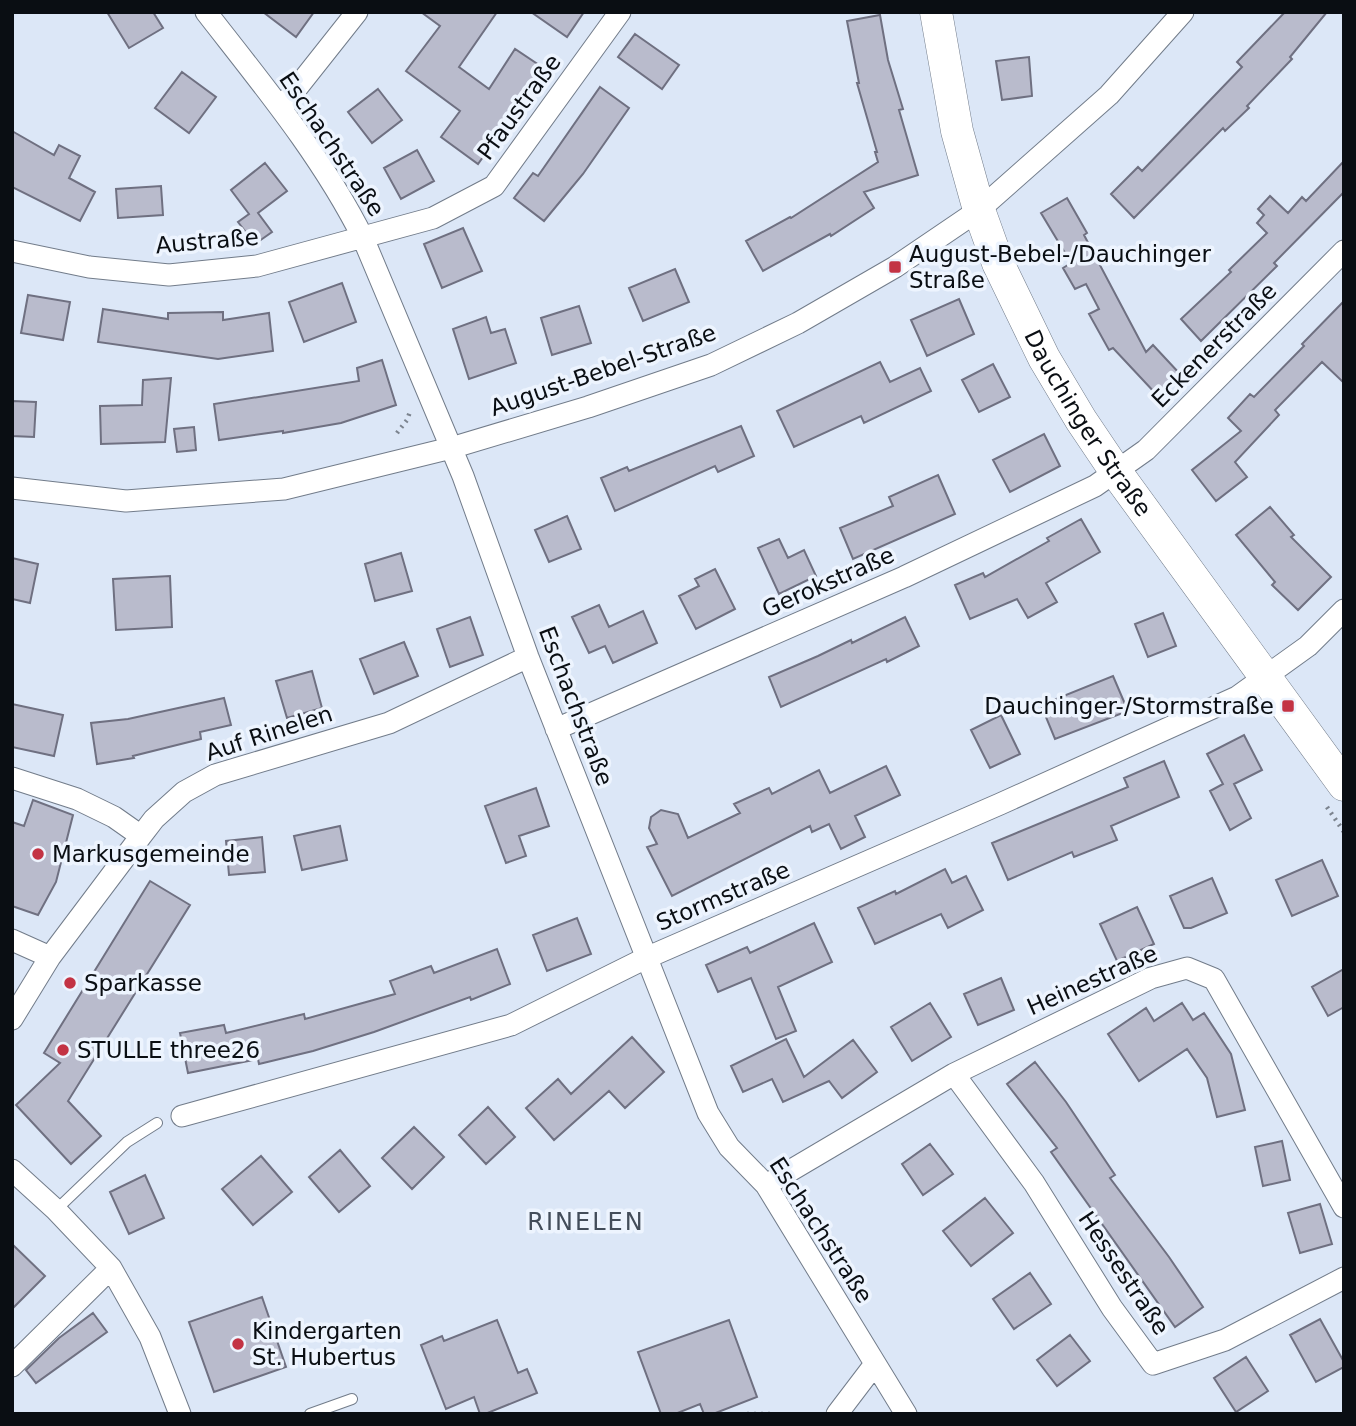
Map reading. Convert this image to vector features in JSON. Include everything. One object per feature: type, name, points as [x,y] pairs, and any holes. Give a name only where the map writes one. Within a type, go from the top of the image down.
[{"type":"main road","name":"Dauchinger Straße","points":[[936,12],[957,131],[979,210],[998,263],[1044,358],[1116,472],[1344,785]]},
{"type":"street","name":"Eschachstraße","points":[[206,12],[281,108],[349,208],[363,238],[451,448],[528,657],[708,1112],[729,1147],[766,1185],[906,1414]]},
{"type":"street","points":[[281,108],[357,12]]},
{"type":"street","name":"Pfaustraße","points":[[363,238],[433,218],[494,186],[620,12]]},
{"type":"street","name":"August-Bebel-Straße","points":[[12,488],[126,501],[284,489],[451,448],[588,407],[711,365],[798,323],[895,267],[979,210],[1109,95],[1182,12]]},
{"type":"street","name":"Austraße","points":[[12,251],[89,267],[169,275],[257,267],[363,238]]},
{"type":"street","name":"Eckenerstraße","points":[[1116,472],[1146,450],[1344,251]]},
{"type":"street","name":"Gerokstraße","points":[[556,729],[904,577],[1095,486],[1116,472]]},
{"type":"street","name":"Stormstraße","points":[[182,1116],[511,1025],[646,958],[1050,782],[1237,697],[1308,646],[1344,610]]},
{"type":"street","name":"Auf Rinelen","points":[[12,1019],[51,957],[153,819],[184,792],[215,775],[389,723],[528,657]]},
{"type":"street","points":[[12,778],[77,799],[114,817],[141,836]]},
{"type":"street","points":[[12,940],[51,957]]},
{"type":"street","name":"Heinestraße","points":[[766,1185],[954,1074],[1151,978],[1187,968],[1214,979],[1344,1207]]},
{"type":"street","name":"Hessestraße","points":[[954,1074],[1034,1183],[1112,1308],[1153,1364],[1225,1340],[1344,1278]]},
{"type":"street","points":[[12,1170],[56,1210],[111,1268],[150,1337],[180,1414]]},
{"type":"street","points":[[12,1366],[111,1268]]},
{"type":"street","points":[[837,1414],[875,1364]]},
{"type":"lane","points":[[56,1210],[127,1142],[157,1123]]},
{"type":"lane","points":[[310,1414],[352,1399]]},
{"type":"path","points":[[397,433],[407,420],[413,402]]},
{"type":"path","points":[[747,1414],[775,1414]]},
{"type":"building","points":[[107,12],[153,12],[163,28],[129,48]]},
{"type":"building","points":[[263,12],[314,12],[296,37]]},
{"type":"building","points":[[421,12],[497,12],[459,67],[489,89],[515,49],[545,69],[478,164],[441,137],[460,111],[406,71],[440,26]]},
{"type":"building","points":[[531,12],[584,12],[567,37]]},
{"type":"building","points":[[1285,12],[1327,12],[1290,57],[1292,59],[1247,106],[1249,108],[1225,131],[1223,128],[1134,218],[1111,194],[1138,167],[1142,171],[1242,67],[1237,62]]},
{"type":"building","points":[[880,15],[888,60],[903,109],[899,110],[918,175],[864,192],[874,208],[831,236],[830,234],[763,271],[746,241],[791,218],[878,162],[857,83],[847,21]]},
{"type":"building","points":[[635,34],[679,65],[662,89],[618,57]]},
{"type":"building","points":[[1029,57],[1032,96],[1002,100],[996,61]]},
{"type":"building","points":[[182,72],[216,97],[189,133],[155,108]]},
{"type":"building","points":[[600,87],[629,108],[583,174],[544,221],[514,198],[533,173],[538,176]]},
{"type":"building","points":[[378,89],[402,120],[372,143],[348,112]]},
{"type":"building","points":[[12,131],[54,155],[59,145],[80,156],[69,178],[95,192],[80,221],[12,187]]},
{"type":"building","points":[[417,150],[434,181],[401,199],[384,168]]},
{"type":"building","points":[[1344,161],[1344,192],[1274,263],[1277,266],[1201,341],[1181,319],[1231,272],[1229,270],[1267,233],[1257,223],[1264,215],[1258,209],[1270,196],[1288,213],[1302,197],[1306,201]]},
{"type":"building","points":[[265,163],[287,191],[258,213],[272,232],[255,244],[238,222],[249,214],[231,190]]},
{"type":"building","points":[[161,186],[163,215],[118,218],[116,189]]},
{"type":"building","points":[[1067,198],[1146,352],[1153,345],[1180,374],[1157,395],[1113,348],[1109,350],[1089,314],[1099,309],[1086,284],[1075,289],[1063,268],[1071,263],[1041,213]]},
{"type":"building","points":[[463,228],[482,271],[442,288],[424,244]]},
{"type":"building","points":[[675,269],[689,302],[643,321],[629,288]]},
{"type":"building","points":[[342,283],[356,322],[304,342],[289,302]]},
{"type":"building","points":[[28,295],[70,302],[63,340],[21,333]]},
{"type":"building","points":[[959,299],[974,334],[927,356],[911,320]]},
{"type":"building","points":[[1344,301],[1344,383],[1322,362],[1275,410],[1279,415],[1235,462],[1247,477],[1216,501],[1192,470],[1241,431],[1228,418],[1250,394],[1254,397]]},
{"type":"building","points":[[579,306],[591,343],[552,355],[541,318]]},
{"type":"building","points":[[103,309],[168,319],[168,313],[223,312],[223,320],[269,313],[273,351],[218,359],[98,342]]},
{"type":"building","points":[[486,317],[491,333],[505,329],[516,363],[469,379],[453,329]]},
{"type":"building","points":[[382,360],[396,405],[341,423],[219,440],[214,404],[359,381],[357,368]]},
{"type":"building","points":[[880,362],[890,382],[920,368],[931,391],[864,423],[861,416],[794,447],[777,411]]},
{"type":"building","points":[[993,364],[1010,397],[979,412],[962,380]]},
{"type":"building","points":[[171,378],[165,442],[101,444],[100,406],[142,405],[143,380]]},
{"type":"building","points":[[12,401],[36,402],[34,437],[12,436]]},
{"type":"building","points":[[741,426],[754,456],[718,472],[715,466],[615,511],[601,478],[627,467],[629,471]]},
{"type":"building","points":[[194,427],[196,450],[177,452],[174,429]]},
{"type":"building","points":[[1044,434],[1060,466],[1010,492],[993,460]]},
{"type":"building","points":[[938,475],[955,514],[853,559],[840,528],[893,506],[889,497]]},
{"type":"building","points":[[1270,507],[1294,535],[1291,537],[1331,577],[1298,610],[1272,585],[1275,582],[1236,535]]},
{"type":"building","points":[[567,516],[581,549],[549,562],[535,530]]},
{"type":"building","points":[[1081,519],[1100,552],[1046,583],[1057,602],[1028,618],[1017,599],[970,619],[955,585],[983,573],[985,577],[1049,541],[1047,538]]},
{"type":"building","points":[[779,539],[788,558],[804,550],[816,576],[779,594],[758,548]]},
{"type":"building","points":[[401,553],[412,591],[375,601],[365,564]]},
{"type":"building","points":[[12,558],[38,564],[30,603],[12,599]]},
{"type":"building","points":[[715,569],[735,609],[696,629],[679,596],[699,586],[695,579]]},
{"type":"building","points":[[170,576],[172,627],[116,630],[113,579]]},
{"type":"building","points":[[599,605],[609,627],[643,611],[657,643],[613,663],[605,646],[589,653],[572,617]]},
{"type":"building","points":[[1163,613],[1176,646],[1148,657],[1135,624]]},
{"type":"building","points":[[470,617],[483,655],[450,667],[437,629]]},
{"type":"building","points":[[905,617],[919,646],[781,707],[769,677],[851,640],[852,643]]},
{"type":"building","points":[[404,642],[418,676],[374,694],[360,659]]},
{"type":"building","points":[[312,671],[322,708],[287,718],[276,681]]},
{"type":"building","points":[[1113,676],[1128,711],[1055,739],[1041,705]]},
{"type":"building","points":[[224,698],[231,725],[200,732],[201,739],[133,756],[134,758],[97,764],[91,723],[128,719]]},
{"type":"building","points":[[12,704],[63,715],[54,756],[12,747]]},
{"type":"building","points":[[1001,715],[1020,754],[990,768],[971,730]]},
{"type":"building","points":[[1244,735],[1262,770],[1234,784],[1251,818],[1230,830],[1210,791],[1223,784],[1207,754]]},
{"type":"building","points":[[1164,761],[1179,797],[1111,826],[1117,840],[1074,857],[1072,852],[1008,880],[992,843],[1128,787],[1124,778]]},
{"type":"building","points":[[886,766],[900,795],[855,816],[865,837],[841,849],[829,824],[812,832],[810,826],[672,896],[647,847],[657,844],[649,828],[651,817],[661,810],[678,814],[688,838],[740,813],[734,804],[769,788],[772,794],[819,770],[830,793]]},
{"type":"building","points":[[536,788],[549,826],[519,836],[526,856],[506,863],[485,806]]},
{"type":"building","name":"Markusgemeinde","points":[[33,800],[73,815],[56,882],[38,915],[12,906],[12,822],[24,826]]},
{"type":"building","points":[[340,826],[347,860],[302,870],[294,836]]},
{"type":"building","points":[[262,837],[265,872],[229,875],[226,841]]},
{"type":"building","points":[[1322,860],[1338,896],[1292,916],[1276,880]]},
{"type":"building","points":[[945,869],[952,883],[966,876],[983,910],[948,928],[941,914],[875,944],[858,908],[895,891],[896,894]]},
{"type":"building","points":[[1212,878],[1227,913],[1191,928],[1184,928],[1170,896]]},
{"type":"building","points":[[150,881],[190,905],[68,1101],[101,1136],[71,1164],[16,1105],[60,1063],[44,1053]]},
{"type":"building","points":[[1137,907],[1154,944],[1117,961],[1100,924]]},
{"type":"building","points":[[577,918],[591,954],[547,971],[533,935]]},
{"type":"building","points":[[814,923],[832,962],[778,987],[796,1031],[776,1039],[751,978],[718,992],[706,965],[747,947],[750,953]]},
{"type":"building","points":[[497,949],[510,984],[471,1000],[470,997],[313,1051],[259,1064],[258,1059],[188,1073],[180,1033],[224,1025],[226,1033],[304,1014],[305,1019],[395,994],[390,981],[431,966],[434,973]]},
{"type":"building","points":[[1344,969],[1344,1007],[1328,1016],[1312,987]]},
{"type":"building","points":[[1001,978],[1014,1010],[978,1025],[964,994]]},
{"type":"building","points":[[930,1003],[951,1037],[912,1061],[891,1027]]},
{"type":"building","points":[[1182,1003],[1193,1020],[1204,1013],[1231,1054],[1245,1110],[1217,1117],[1207,1078],[1187,1049],[1139,1081],[1108,1034],[1146,1008],[1154,1021]]},
{"type":"building","points":[[632,1037],[664,1072],[625,1108],[609,1091],[554,1140],[526,1108],[558,1079],[571,1094]]},
{"type":"building","points":[[786,1039],[804,1077],[853,1040],[877,1072],[842,1098],[829,1081],[783,1102],[772,1079],[743,1092],[731,1066]]},
{"type":"building","points":[[1035,1062],[1066,1102],[1115,1175],[1110,1178],[1203,1307],[1175,1327],[1051,1152],[1057,1148],[1007,1084]]},
{"type":"building","points":[[488,1107],[515,1137],[486,1164],[459,1135]]},
{"type":"building","points":[[414,1127],[444,1157],[412,1189],[382,1158]]},
{"type":"building","points":[[1282,1141],[1290,1180],[1263,1186],[1255,1147]]},
{"type":"building","points":[[930,1144],[953,1174],[923,1195],[902,1164]]},
{"type":"building","points":[[340,1150],[370,1186],[339,1212],[309,1177]]},
{"type":"building","points":[[261,1156],[292,1192],[253,1225],[222,1189]]},
{"type":"building","points":[[145,1175],[164,1218],[129,1234],[110,1192]]},
{"type":"building","points":[[985,1198],[1013,1233],[971,1266],[943,1231]]},
{"type":"building","points":[[1320,1204],[1332,1244],[1300,1253],[1288,1213]]},
{"type":"building","points":[[12,1244],[45,1276],[12,1309]]},
{"type":"building","points":[[1030,1273],[1051,1304],[1014,1329],[993,1299]]},
{"type":"building","name":"Kindergarten St. Hubertus","points":[[262,1297],[286,1367],[214,1392],[189,1322]]},
{"type":"building","points":[[93,1313],[107,1332],[36,1383],[26,1370],[59,1338]]},
{"type":"building","points":[[1320,1319],[1344,1362],[1344,1367],[1316,1382],[1290,1335]]},
{"type":"building","points":[[497,1320],[518,1373],[527,1369],[537,1393],[485,1414],[480,1414],[474,1397],[446,1409],[421,1345],[442,1336],[444,1341]]},
{"type":"building","points":[[729,1320],[757,1397],[713,1414],[704,1414],[700,1404],[675,1414],[661,1414],[638,1352]]},
{"type":"building","points":[[1070,1335],[1090,1361],[1057,1386],[1037,1360]]},
{"type":"building","points":[[1246,1357],[1268,1391],[1236,1412],[1214,1378]]},
{"type":"place","name":"August-Bebel-/Dauchinger Straße","points":[[895,267]]},
{"type":"place","name":"Dauchinger-/Stormstraße","points":[[1288,706]]},
{"type":"place","name":"Markusgemeinde","points":[[38,854]]},
{"type":"place","name":"Sparkasse","points":[[70,983]]},
{"type":"place","name":"STULLE three26","points":[[63,1050]]},
{"type":"place","name":"Kindergarten St. Hubertus","points":[[238,1344]]},
{"type":"district","name":"RINELEN","points":[[586,1222]]}]
